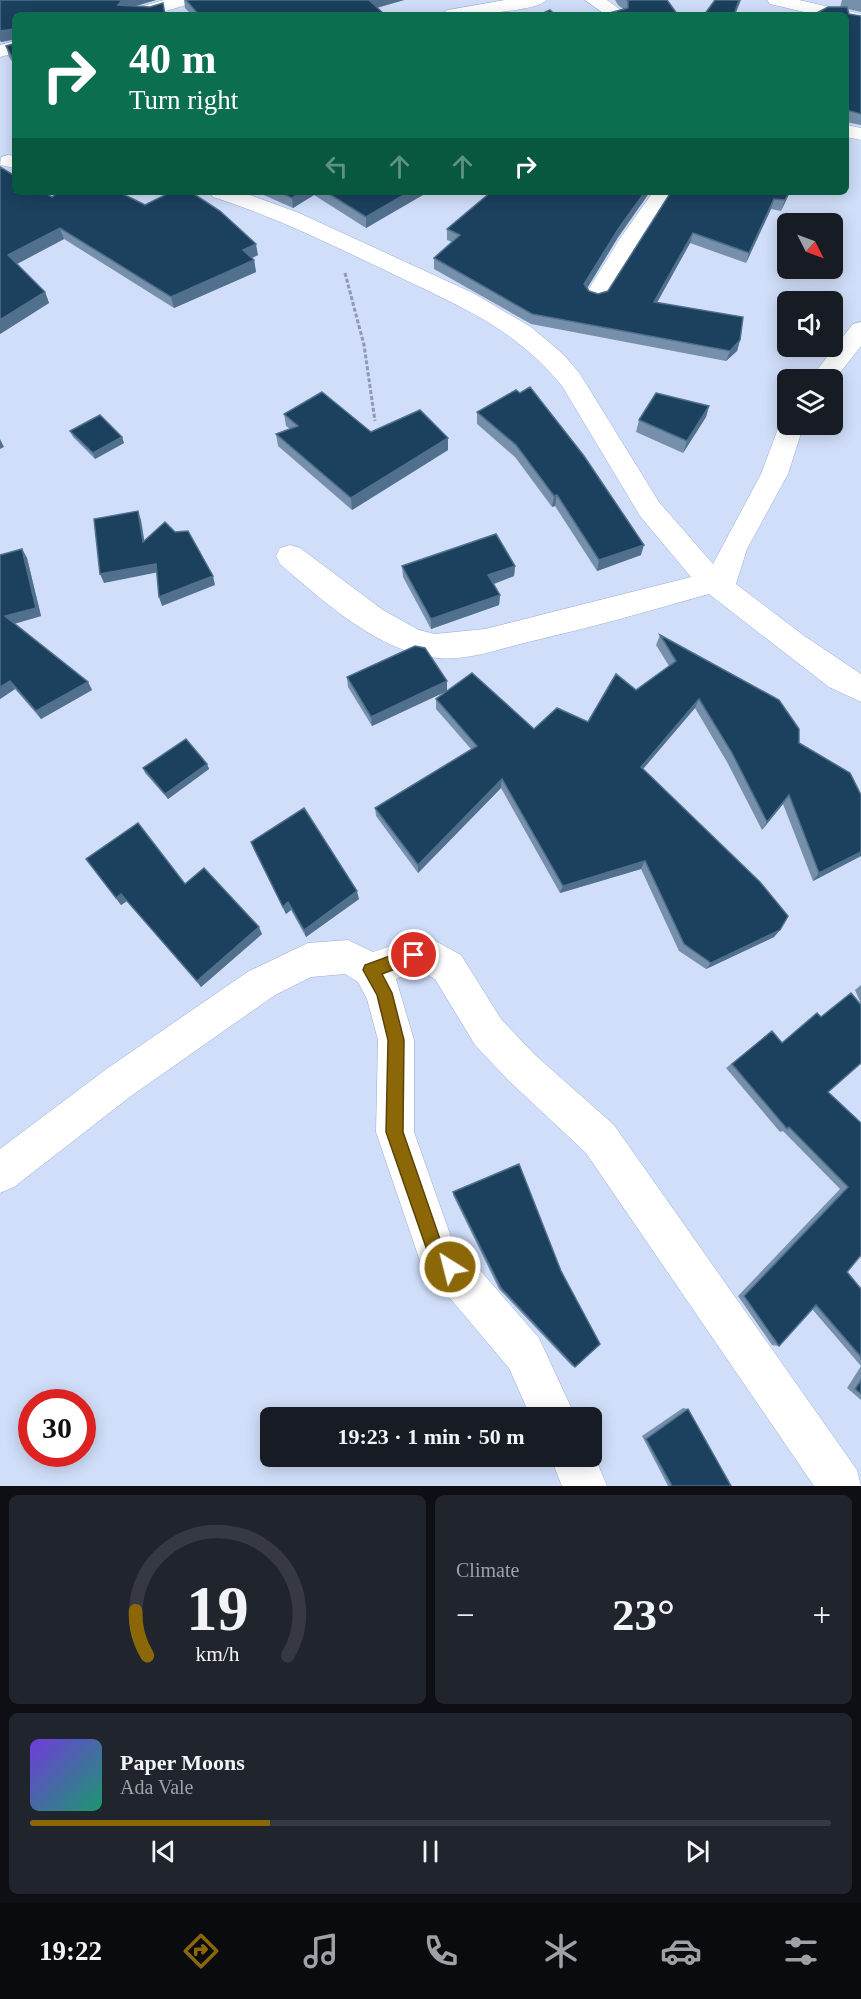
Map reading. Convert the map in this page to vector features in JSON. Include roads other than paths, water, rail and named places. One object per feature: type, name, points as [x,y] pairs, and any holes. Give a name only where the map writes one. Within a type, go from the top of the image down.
[{"type":"street","points":[[466,12],[537,0]]},
{"type":"street","points":[[596,0],[614,12]]},
{"type":"street","points":[[776,0],[827,12]]},
{"type":"street","points":[[141,12],[175,1]]},
{"type":"street","points":[[228,195],[336,238],[471,303],[522,333],[555,361],[587,405],[663,527],[717,585],[840,678],[861,689]]},
{"type":"street","points":[[597,295],[630,240],[662,195]]},
{"type":"street","points":[[830,369],[861,330]]},
{"type":"street","points":[[717,585],[734,544],[768,489],[779,465],[788,435]]},
{"type":"street","points":[[290,556],[313,576],[373,618],[422,644],[442,647],[473,643],[717,585]]},
{"type":"street","points":[[371,970],[414,955],[432,956],[448,967],[488,1032],[521,1067],[600,1139],[841,1486]]},
{"type":"street","points":[[0,1173],[118,1083],[262,983],[308,960],[348,957],[371,970],[384,993],[396,1040],[395,1132],[435,1250],[524,1353],[549,1407]]},
{"type":"street","points":[[577,1467],[585,1486]]}]
